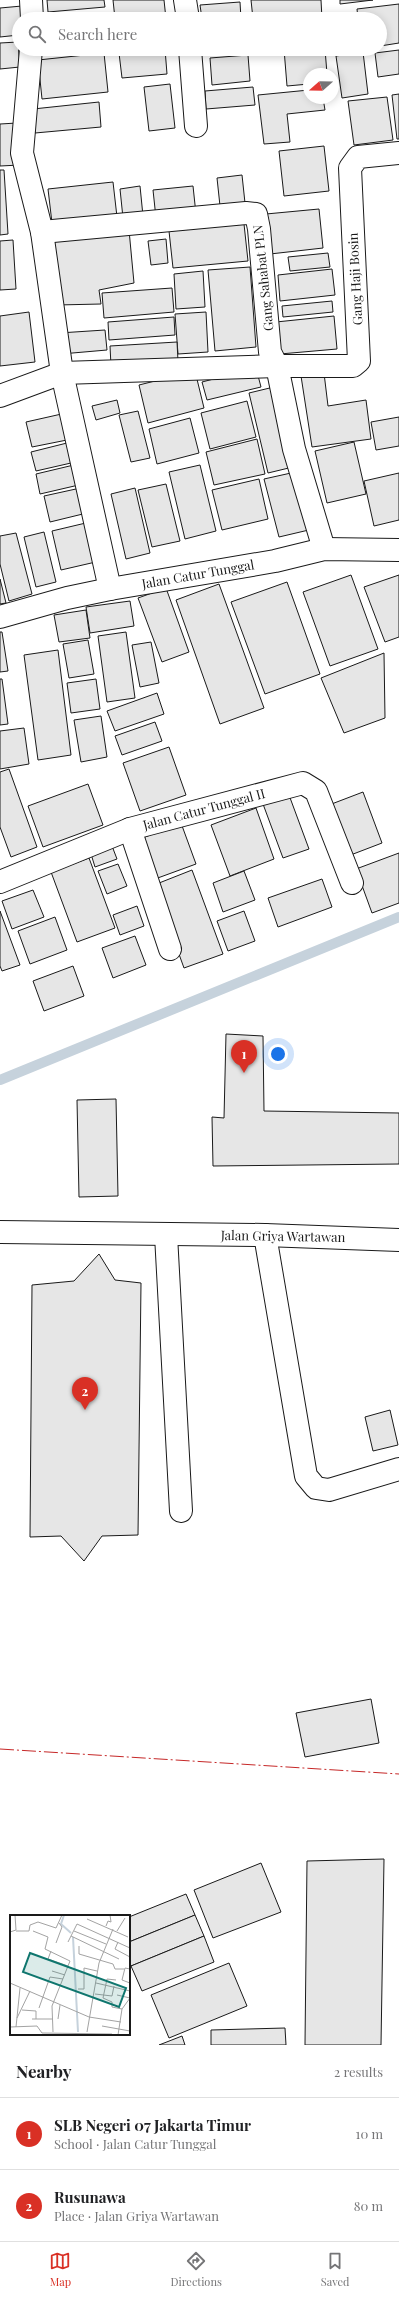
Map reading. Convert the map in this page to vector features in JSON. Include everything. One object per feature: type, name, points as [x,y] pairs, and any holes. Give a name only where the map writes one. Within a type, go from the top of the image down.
[{"type":"street","points":[[31,0],[32,12]]},
{"type":"street","points":[[185,0],[187,12]]},
{"type":"street","points":[[30,56],[22,153],[42,232],[62,373],[110,589]]},
{"type":"street","points":[[191,56],[196,126]]},
{"type":"street","name":"Gang Haji Bosin","points":[[277,366],[353,366],[359,361],[350,168],[358,157],[399,153]]},
{"type":"street","name":"Gang Sahabat PLN","points":[[42,232],[246,213],[256,214],[259,229],[270,352],[277,366],[294,449],[324,550]]},
{"type":"street","points":[[0,396],[62,373],[277,366]]},
{"type":"street","name":"Jalan Catur Tunggal","points":[[0,617],[110,589],[275,561],[324,550],[399,550]]},
{"type":"street","name":"Jalan Catur Tunggal II","points":[[0,882],[130,829],[303,783],[316,791],[352,883]]},
{"type":"street","points":[[130,829],[170,949]]},
{"type":"street","name":"Jalan Griya Wartawan","points":[[0,1232],[265,1235],[399,1240]]},
{"type":"street","points":[[166,1234],[181,1511]]},
{"type":"street","points":[[265,1235],[306,1476],[316,1488],[329,1490],[399,1469]]},
{"type":"building","points":[[47,0],[104,0],[105,7],[48,12]]},
{"type":"building","points":[[113,0],[164,0],[165,12],[114,12]]},
{"type":"building","points":[[251,0],[321,0],[322,12],[252,12]]},
{"type":"building","points":[[340,0],[373,0],[340,4]]},
{"type":"building","points":[[240,2],[241,12],[201,12],[200,5]]},
{"type":"building","points":[[399,4],[399,43],[387,45],[387,12],[357,12],[357,9]]},
{"type":"building","points":[[22,6],[22,12],[12,12],[12,36],[0,37],[0,8]]},
{"type":"building","points":[[12,42],[12,56],[19,56],[20,67],[0,69],[0,43]]},
{"type":"building","points":[[399,50],[399,74],[378,77],[375,56],[387,56],[387,52]]},
{"type":"building","points":[[76,56],[104,56],[108,92],[42,99],[38,60]]},
{"type":"building","points":[[119,56],[166,56],[167,74],[122,78]]},
{"type":"building","points":[[248,56],[250,81],[212,85],[210,58]]},
{"type":"building","points":[[285,56],[326,56],[327,68],[303,68],[303,85],[287,86]]},
{"type":"building","points":[[336,56],[363,56],[368,94],[342,98],[339,68],[338,68]]},
{"type":"building","points":[[170,84],[175,128],[149,131],[144,87]]},
{"type":"building","points":[[253,87],[255,105],[206,109],[205,91]]},
{"type":"building","points":[[303,91],[303,104],[324,104],[325,110],[287,114],[290,142],[264,144],[258,95]]},
{"type":"building","points":[[399,94],[399,139],[397,139],[392,95]]},
{"type":"building","points":[[387,97],[393,140],[354,145],[348,101]]},
{"type":"building","points":[[99,102],[101,127],[35,133],[33,109]]},
{"type":"building","points":[[17,123],[20,165],[0,166],[0,124]]},
{"type":"building","points":[[324,146],[329,191],[284,196],[279,151]]},
{"type":"building","points":[[0,170],[4,170],[8,234],[0,235]]},
{"type":"building","points":[[242,175],[245,203],[220,206],[217,178]]},
{"type":"building","points":[[113,182],[117,217],[52,223],[48,189]]},
{"type":"building","points":[[140,186],[143,216],[123,218],[120,189]]},
{"type":"building","points":[[193,186],[196,214],[156,218],[153,190]]},
{"type":"building","points":[[319,209],[323,248],[270,254],[266,214]]},
{"type":"building","points":[[244,224],[248,261],[173,268],[169,231]]},
{"type":"building","points":[[129,230],[134,283],[99,290],[101,304],[57,305],[45,241]]},
{"type":"building","points":[[166,239],[168,263],[151,265],[148,241]]},
{"type":"building","points":[[13,240],[16,289],[0,290],[0,241]]},
{"type":"building","points":[[328,253],[330,267],[290,271],[288,257]]},
{"type":"building","points":[[250,267],[256,347],[215,351],[208,270]]},
{"type":"building","points":[[332,269],[335,295],[280,301],[278,275]]},
{"type":"building","points":[[203,271],[205,307],[176,309],[174,274]]},
{"type":"building","points":[[172,288],[174,312],[104,318],[102,293]]},
{"type":"building","points":[[332,301],[333,312],[283,317],[282,306]]},
{"type":"building","points":[[29,312],[35,362],[0,366],[0,316]]},
{"type":"building","points":[[206,312],[208,352],[178,354],[175,314]]},
{"type":"building","points":[[334,316],[337,349],[280,354],[276,322]]},
{"type":"building","points":[[174,317],[175,335],[109,340],[108,322]]},
{"type":"building","points":[[105,330],[107,350],[61,354],[59,333]]},
{"type":"building","points":[[177,342],[178,361],[111,366],[110,346]]},
{"type":"building","points":[[256,368],[261,387],[207,400],[202,382]]},
{"type":"building","points":[[195,371],[204,408],[148,423],[139,385]]},
{"type":"building","points":[[324,373],[328,406],[366,400],[371,439],[312,447],[301,376]]},
{"type":"building","points":[[278,386],[297,466],[268,473],[249,393]]},
{"type":"building","points":[[117,400],[120,413],[96,420],[92,406]]},
{"type":"building","points":[[247,401],[256,437],[210,449],[201,413]]},
{"type":"building","points":[[138,411],[150,458],[131,462],[119,415]]},
{"type":"building","points":[[66,413],[72,439],[32,447],[26,422]]},
{"type":"building","points":[[399,417],[399,446],[376,450],[371,422]]},
{"type":"building","points":[[190,418],[199,453],[157,464],[149,429]]},
{"type":"building","points":[[257,439],[265,474],[214,485],[206,452]]},
{"type":"building","points":[[354,442],[366,494],[327,503],[315,451]]},
{"type":"building","points":[[67,443],[71,463],[36,471],[31,452]]},
{"type":"building","points":[[78,464],[83,484],[40,494],[36,474]]},
{"type":"building","points":[[200,465],[216,531],[185,539],[169,472]]},
{"type":"building","points":[[300,471],[313,529],[279,537],[264,479]]},
{"type":"building","points":[[399,473],[399,520],[374,526],[364,481]]},
{"type":"building","points":[[259,479],[268,519],[222,530],[212,490]]},
{"type":"building","points":[[166,484],[180,541],[152,547],[138,490]]},
{"type":"building","points":[[85,487],[91,512],[50,522],[44,496]]},
{"type":"building","points":[[135,488],[150,553],[126,559],[111,494]]},
{"type":"building","points":[[90,522],[100,561],[61,570],[52,531]]},
{"type":"building","points":[[44,532],[56,582],[36,587],[24,537]]},
{"type":"building","points":[[16,533],[32,594],[9,601],[0,564],[0,536]]},
{"type":"building","points":[[351,575],[378,649],[330,666],[303,592]]},
{"type":"building","points":[[399,575],[399,637],[385,642],[364,587]]},
{"type":"building","points":[[0,579],[6,603],[0,604]]},
{"type":"building","points":[[287,582],[320,674],[265,694],[231,602]]},
{"type":"building","points":[[219,584],[264,708],[220,724],[176,600]]},
{"type":"building","points":[[166,588],[189,652],[162,662],[138,598]]},
{"type":"building","points":[[130,601],[134,626],[90,633],[86,607]]},
{"type":"building","points":[[86,610],[90,638],[59,642],[54,615]]},
{"type":"building","points":[[0,632],[2,632],[8,671],[0,672]]},
{"type":"building","points":[[126,632],[135,698],[107,702],[98,636]]},
{"type":"building","points":[[88,640],[94,674],[69,678],[63,644]]},
{"type":"building","points":[[151,642],[159,683],[140,687],[132,645]]},
{"type":"building","points":[[58,650],[71,755],[38,760],[24,655]]},
{"type":"building","points":[[384,653],[385,718],[344,733],[321,678]]},
{"type":"building","points":[[0,679],[2,679],[8,724],[0,725]]},
{"type":"building","points":[[96,679],[100,709],[71,713],[67,683]]},
{"type":"building","points":[[157,693],[164,714],[115,731],[107,711]]},
{"type":"building","points":[[101,716],[107,757],[81,762],[74,720]]},
{"type":"building","points":[[155,722],[162,741],[122,755],[115,736]]},
{"type":"building","points":[[24,728],[29,764],[0,769],[0,731]]},
{"type":"building","points":[[169,747],[186,795],[140,811],[123,763]]},
{"type":"building","points":[[9,769],[37,847],[11,857],[0,827],[0,772]]},
{"type":"building","points":[[88,784],[103,825],[43,847],[28,806]]},
{"type":"building","points":[[363,792],[382,843],[348,856],[329,805]]},
{"type":"building","points":[[289,795],[309,849],[283,858],[263,804]]},
{"type":"building","points":[[256,808],[274,859],[230,876],[211,825]]},
{"type":"building","points":[[181,823],[196,864],[155,879],[140,839]]},
{"type":"building","points":[[112,846],[117,859],[95,867],[91,854]]},
{"type":"building","points":[[399,853],[399,903],[372,913],[356,869]]},
{"type":"building","points":[[89,858],[115,928],[77,942],[51,872]]},
{"type":"building","points":[[118,864],[127,886],[107,894],[98,871]]},
{"type":"building","points":[[192,870],[223,954],[184,968],[154,885]]},
{"type":"building","points":[[244,871],[255,900],[223,912],[213,883]]},
{"type":"building","points":[[322,879],[332,907],[278,927],[268,898]]},
{"type":"building","points":[[33,890],[44,917],[12,929],[2,901]]},
{"type":"building","points":[[137,906],[144,926],[120,935],[113,915]]},
{"type":"building","points":[[0,911],[20,965],[2,971],[0,966]]},
{"type":"building","points":[[244,911],[255,941],[228,951],[217,921]]},
{"type":"building","points":[[55,917],[67,950],[30,964],[18,931]]},
{"type":"building","points":[[135,936],[146,965],[113,978],[102,948]]},
{"type":"building","points":[[73,966],[84,996],[44,1011],[33,981]]},
{"type":"building","points":[[226,1034],[263,1036],[264,1111],[399,1113],[399,1164],[213,1166],[212,1117],[224,1118]]},
{"type":"building","points":[[116,1099],[118,1196],[79,1197],[77,1100]]},
{"type":"building","points":[[99,1254],[115,1280],[141,1283],[138,1535],[102,1536],[84,1561],[61,1536],[30,1537],[32,1285],[74,1281]]},
{"type":"building","points":[[390,1410],[398,1445],[373,1451],[365,1417]]},
{"type":"building","points":[[371,1699],[379,1743],[305,1757],[296,1713]]},
{"type":"building","points":[[384,1859],[381,2045],[305,2045],[307,1861]]},
{"type":"building","points":[[261,1863],[281,1912],[213,1938],[194,1890]]},
{"type":"building","points":[[186,1894],[195,1915],[130,1942],[130,1917]]},
{"type":"building","points":[[195,1915],[204,1936],[131,1966],[130,1942]]},
{"type":"building","points":[[204,1936],[214,1962],[142,1991],[131,1966]]},
{"type":"building","points":[[229,1963],[247,2006],[169,2038],[151,1995]]},
{"type":"building","points":[[285,2028],[286,2045],[211,2045],[211,2030]]},
{"type":"building","points":[[182,2036],[185,2045],[159,2045]]},
{"type":"waterway","points":[[0,1080],[399,917]]},
{"type":"power","points":[[0,1749],[399,1774]]},
{"type":"place","name":"SLB Negeri 07 Jakarta Timur","points":[[244,1073]]},
{"type":"place","name":"Rusunawa","points":[[85,1410]]}]
